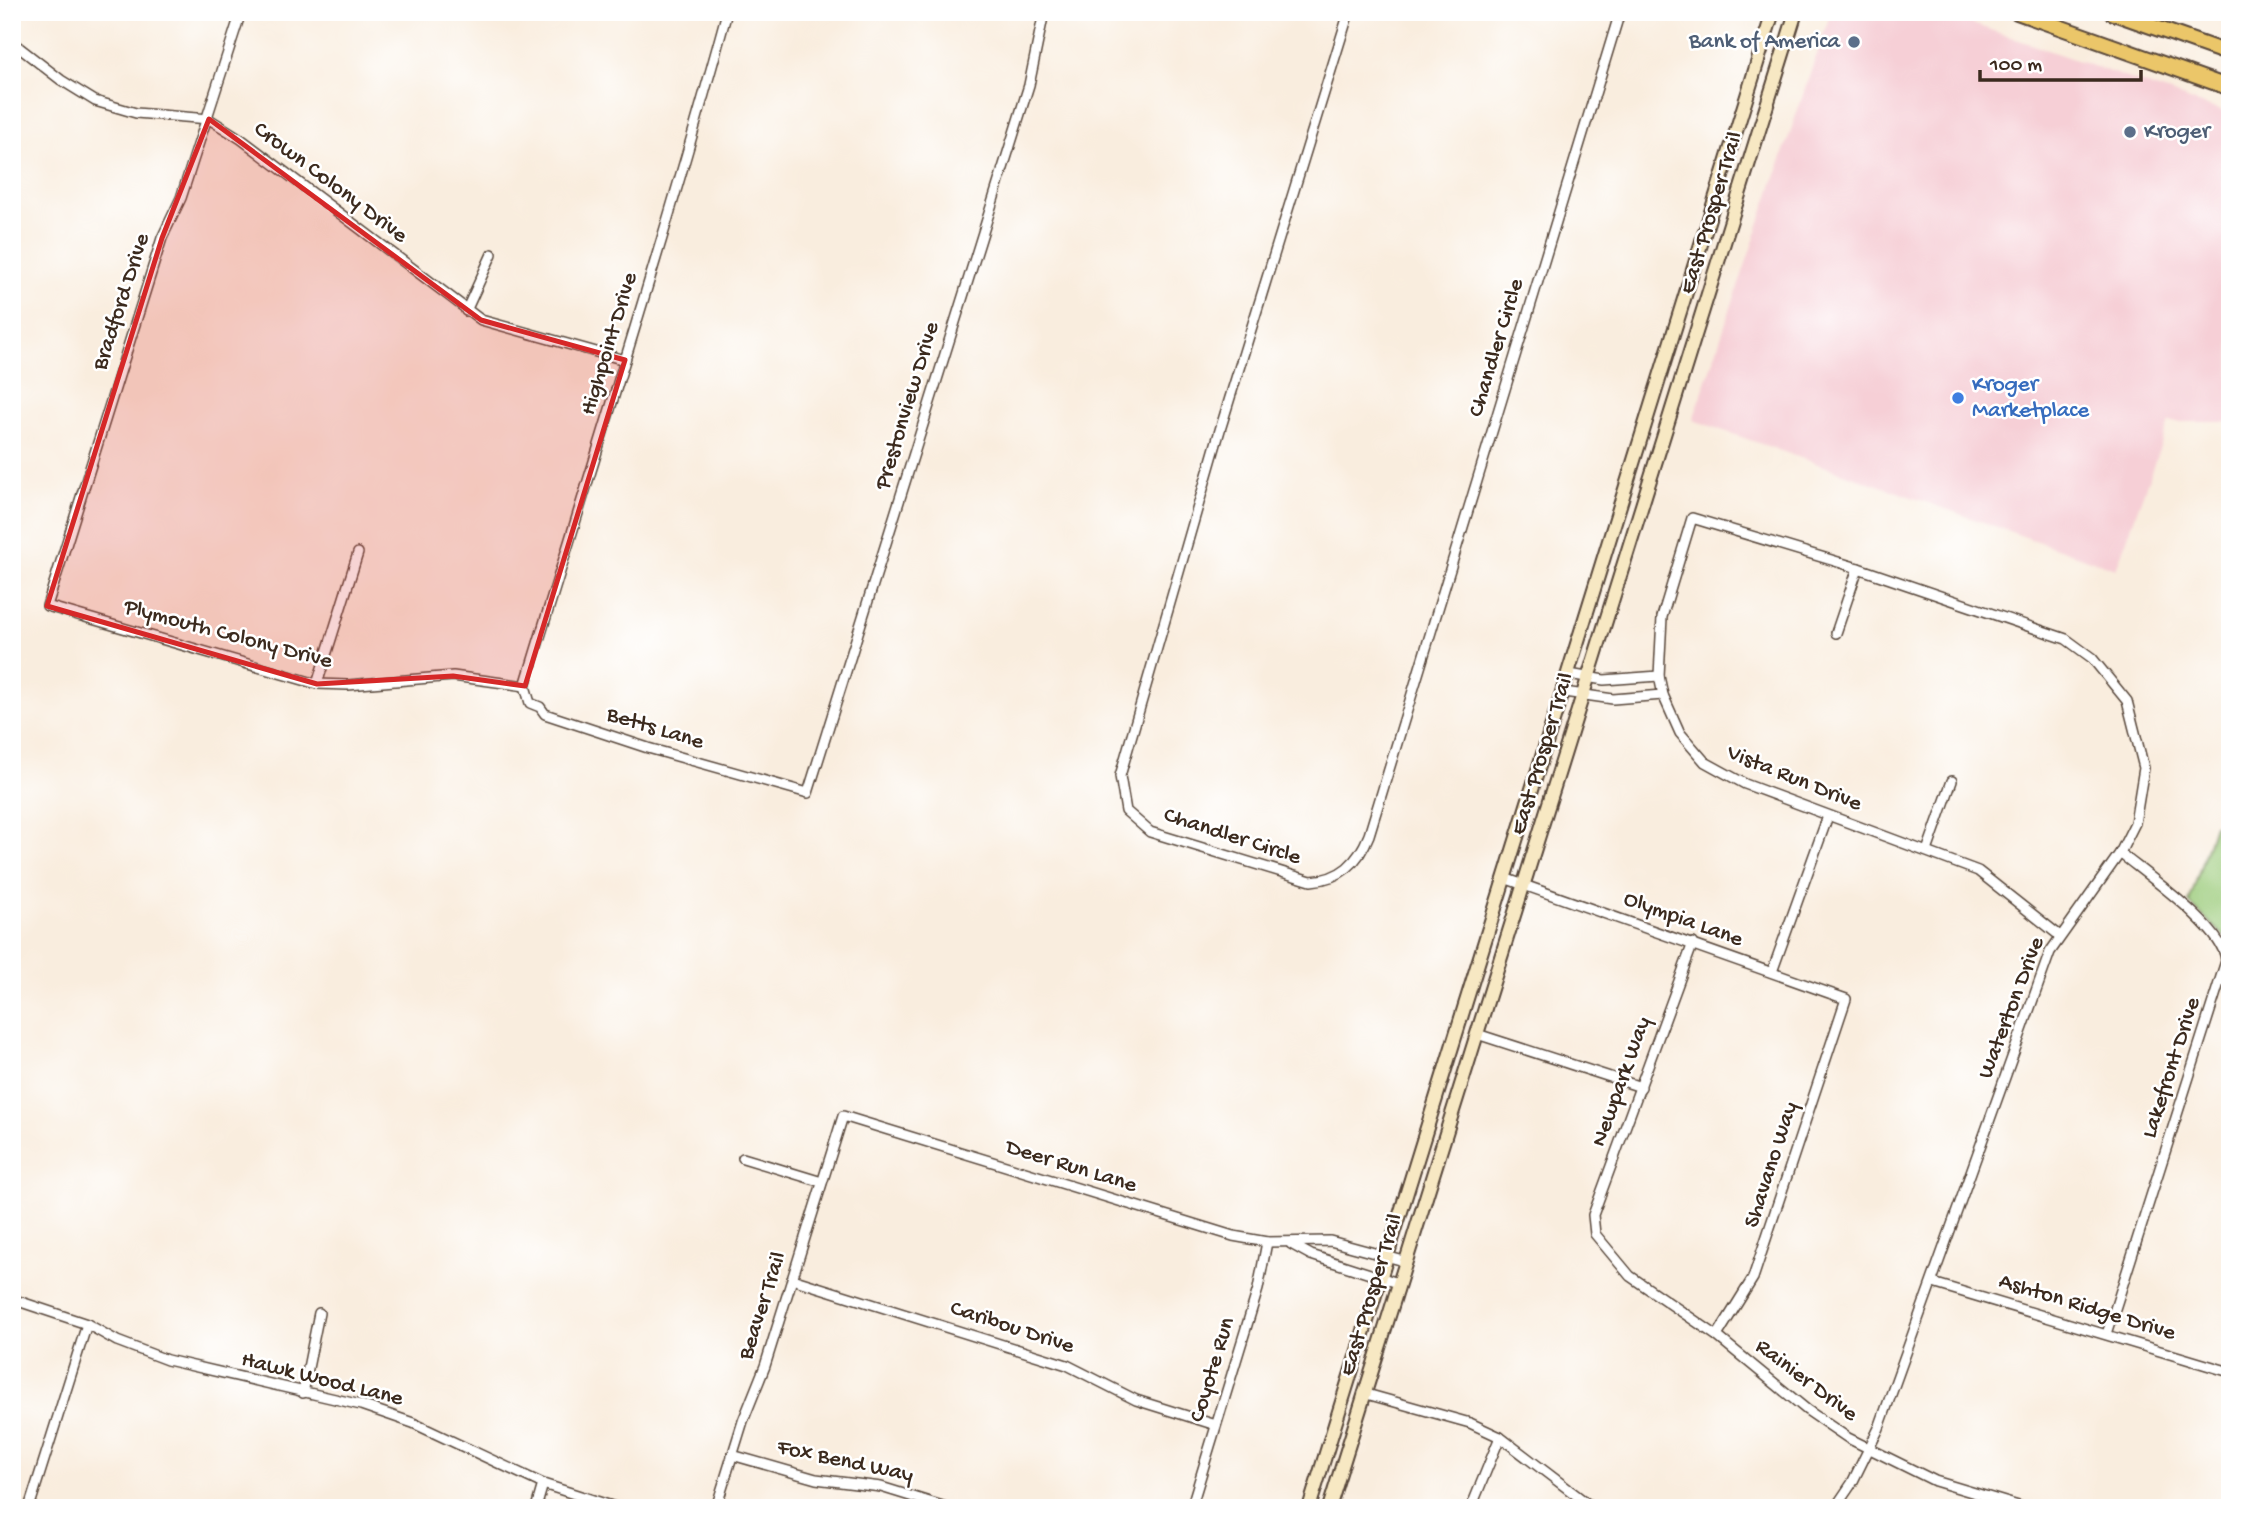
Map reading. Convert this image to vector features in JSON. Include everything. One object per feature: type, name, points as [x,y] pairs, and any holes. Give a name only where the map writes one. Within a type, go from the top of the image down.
[{"type":"main road","name":"East Prosper Trail","points":[[1309,1508],[1507,879],[1773,12]]},
{"type":"main road","name":"East Prosper Trail","points":[[1329,1508],[1796,12]]},
{"type":"main road","points":[[2017,12],[2230,88]]},
{"type":"main road","points":[[2110,12],[2230,54]]},
{"type":"main road","points":[[1709,218],[1729,225]]},
{"type":"street","name":"Bradford Drive","points":[[47,606],[162,238],[181,198],[209,119],[241,12]]},
{"type":"street","name":"Highpoint Drive","points":[[525,686],[675,201],[727,12]]},
{"type":"street","name":"Prestonview Drive","points":[[791,789],[808,793],[832,723],[982,228],[1029,85],[1044,12]]},
{"type":"street","name":"Chandler Circle","points":[[1349,12],[1220,430],[1121,776],[1126,811],[1150,832],[1311,881],[1326,880],[1343,872],[1361,855],[1620,12]]},
{"type":"street","name":"Crown Colony Drive","points":[[12,42],[61,80],[95,101],[136,113],[209,119],[241,139],[466,311],[496,326],[625,360]]},
{"type":"street","points":[[466,311],[492,254]]},
{"type":"street","name":"Waterton Drive","points":[[1692,518],[1858,568],[2066,639],[2092,658],[2127,701],[2144,768],[2135,823],[2120,853],[2050,952],[1933,1283],[1870,1449],[1835,1508]]},
{"type":"street","name":"Vista Run Drive","points":[[1692,518],[1662,617],[1659,676],[1663,695],[1680,733],[1705,762],[1745,784],[1978,871],[2060,936]]},
{"type":"street","points":[[317,684],[358,553]]},
{"type":"street","points":[[1836,633],[1858,568]]},
{"type":"street","name":"Plymouth Colony Drive","points":[[47,606],[317,684],[348,685],[453,676],[525,686]]},
{"type":"street","points":[[1569,674],[1634,680],[1659,676]]},
{"type":"street","name":"Betts Lane","points":[[525,686],[530,703],[540,706],[545,714],[648,748],[791,789]]},
{"type":"street","points":[[1564,692],[1637,699],[1663,695]]},
{"type":"street","points":[[1927,850],[1952,781]]},
{"type":"street","points":[[1772,972],[1828,816]]},
{"type":"street","name":"Lakefront Drive","points":[[2107,1334],[2226,961],[2226,953],[2220,942],[2177,899],[2120,853]]},
{"type":"street","name":"Olympia Lane","points":[[1507,879],[1846,999]]},
{"type":"street","name":"Newpark Way","points":[[1595,1234],[1593,1215],[1693,943]]},
{"type":"street","name":"Shavano Way","points":[[1717,1336],[1754,1278],[1846,999]]},
{"type":"street","points":[[1477,1034],[1640,1087]]},
{"type":"street","name":"Deer Run Lane","points":[[843,1116],[1192,1225],[1268,1242],[1330,1241],[1404,1261]]},
{"type":"street","name":"Beaver Trail","points":[[716,1508],[843,1116]]},
{"type":"street","points":[[743,1158],[822,1182]]},
{"type":"street","name":"Rainier Drive","points":[[1595,1234],[1630,1276],[1717,1336],[1807,1410],[1870,1449],[1935,1481],[2025,1508]]},
{"type":"street","name":"Coyote Run","points":[[1191,1508],[1258,1289],[1268,1242]]},
{"type":"street","name":"Deer Run Lane","points":[[1289,1243],[1311,1255],[1398,1283]]},
{"type":"street","name":"Caribou Drive","points":[[792,1279],[1067,1365],[1136,1400],[1216,1426]]},
{"type":"street","name":"Ashton Ridge Drive","points":[[1933,1283],[2230,1372]]},
{"type":"street","name":"Hawk Wood Lane","points":[[12,1299],[88,1324],[117,1341],[167,1360],[361,1405],[413,1423],[543,1483],[618,1508]]},
{"type":"street","points":[[303,1393],[319,1313]]},
{"type":"street","points":[[29,1508],[88,1324]]},
{"type":"street","points":[[1363,1393],[1470,1423],[1500,1437],[1593,1508]]},
{"type":"street","points":[[1471,1508],[1500,1437]]},
{"type":"street","name":"Fox Bend Way","points":[[732,1455],[816,1479],[881,1487],[949,1508]]},
{"type":"street","points":[[536,1508],[543,1483]]},
{"type":"highlighted area","points":[[209,119],[481,320],[625,360],[525,686],[453,676],[317,684],[47,606],[162,238]]},
{"type":"shaded area","points":[[1831,12],[1939,12],[2230,114],[2230,422],[2169,422],[2116,569],[1693,420]]},
{"type":"green space","points":[[2230,823],[2230,942],[2189,903],[2214,825]]},
{"type":"place","name":"Bank of America","points":[[1854,42]]},
{"type":"place","name":"Kroger","points":[[2130,132]]},
{"type":"place","name":"Kroger Marketplace","points":[[1958,398]]}]
